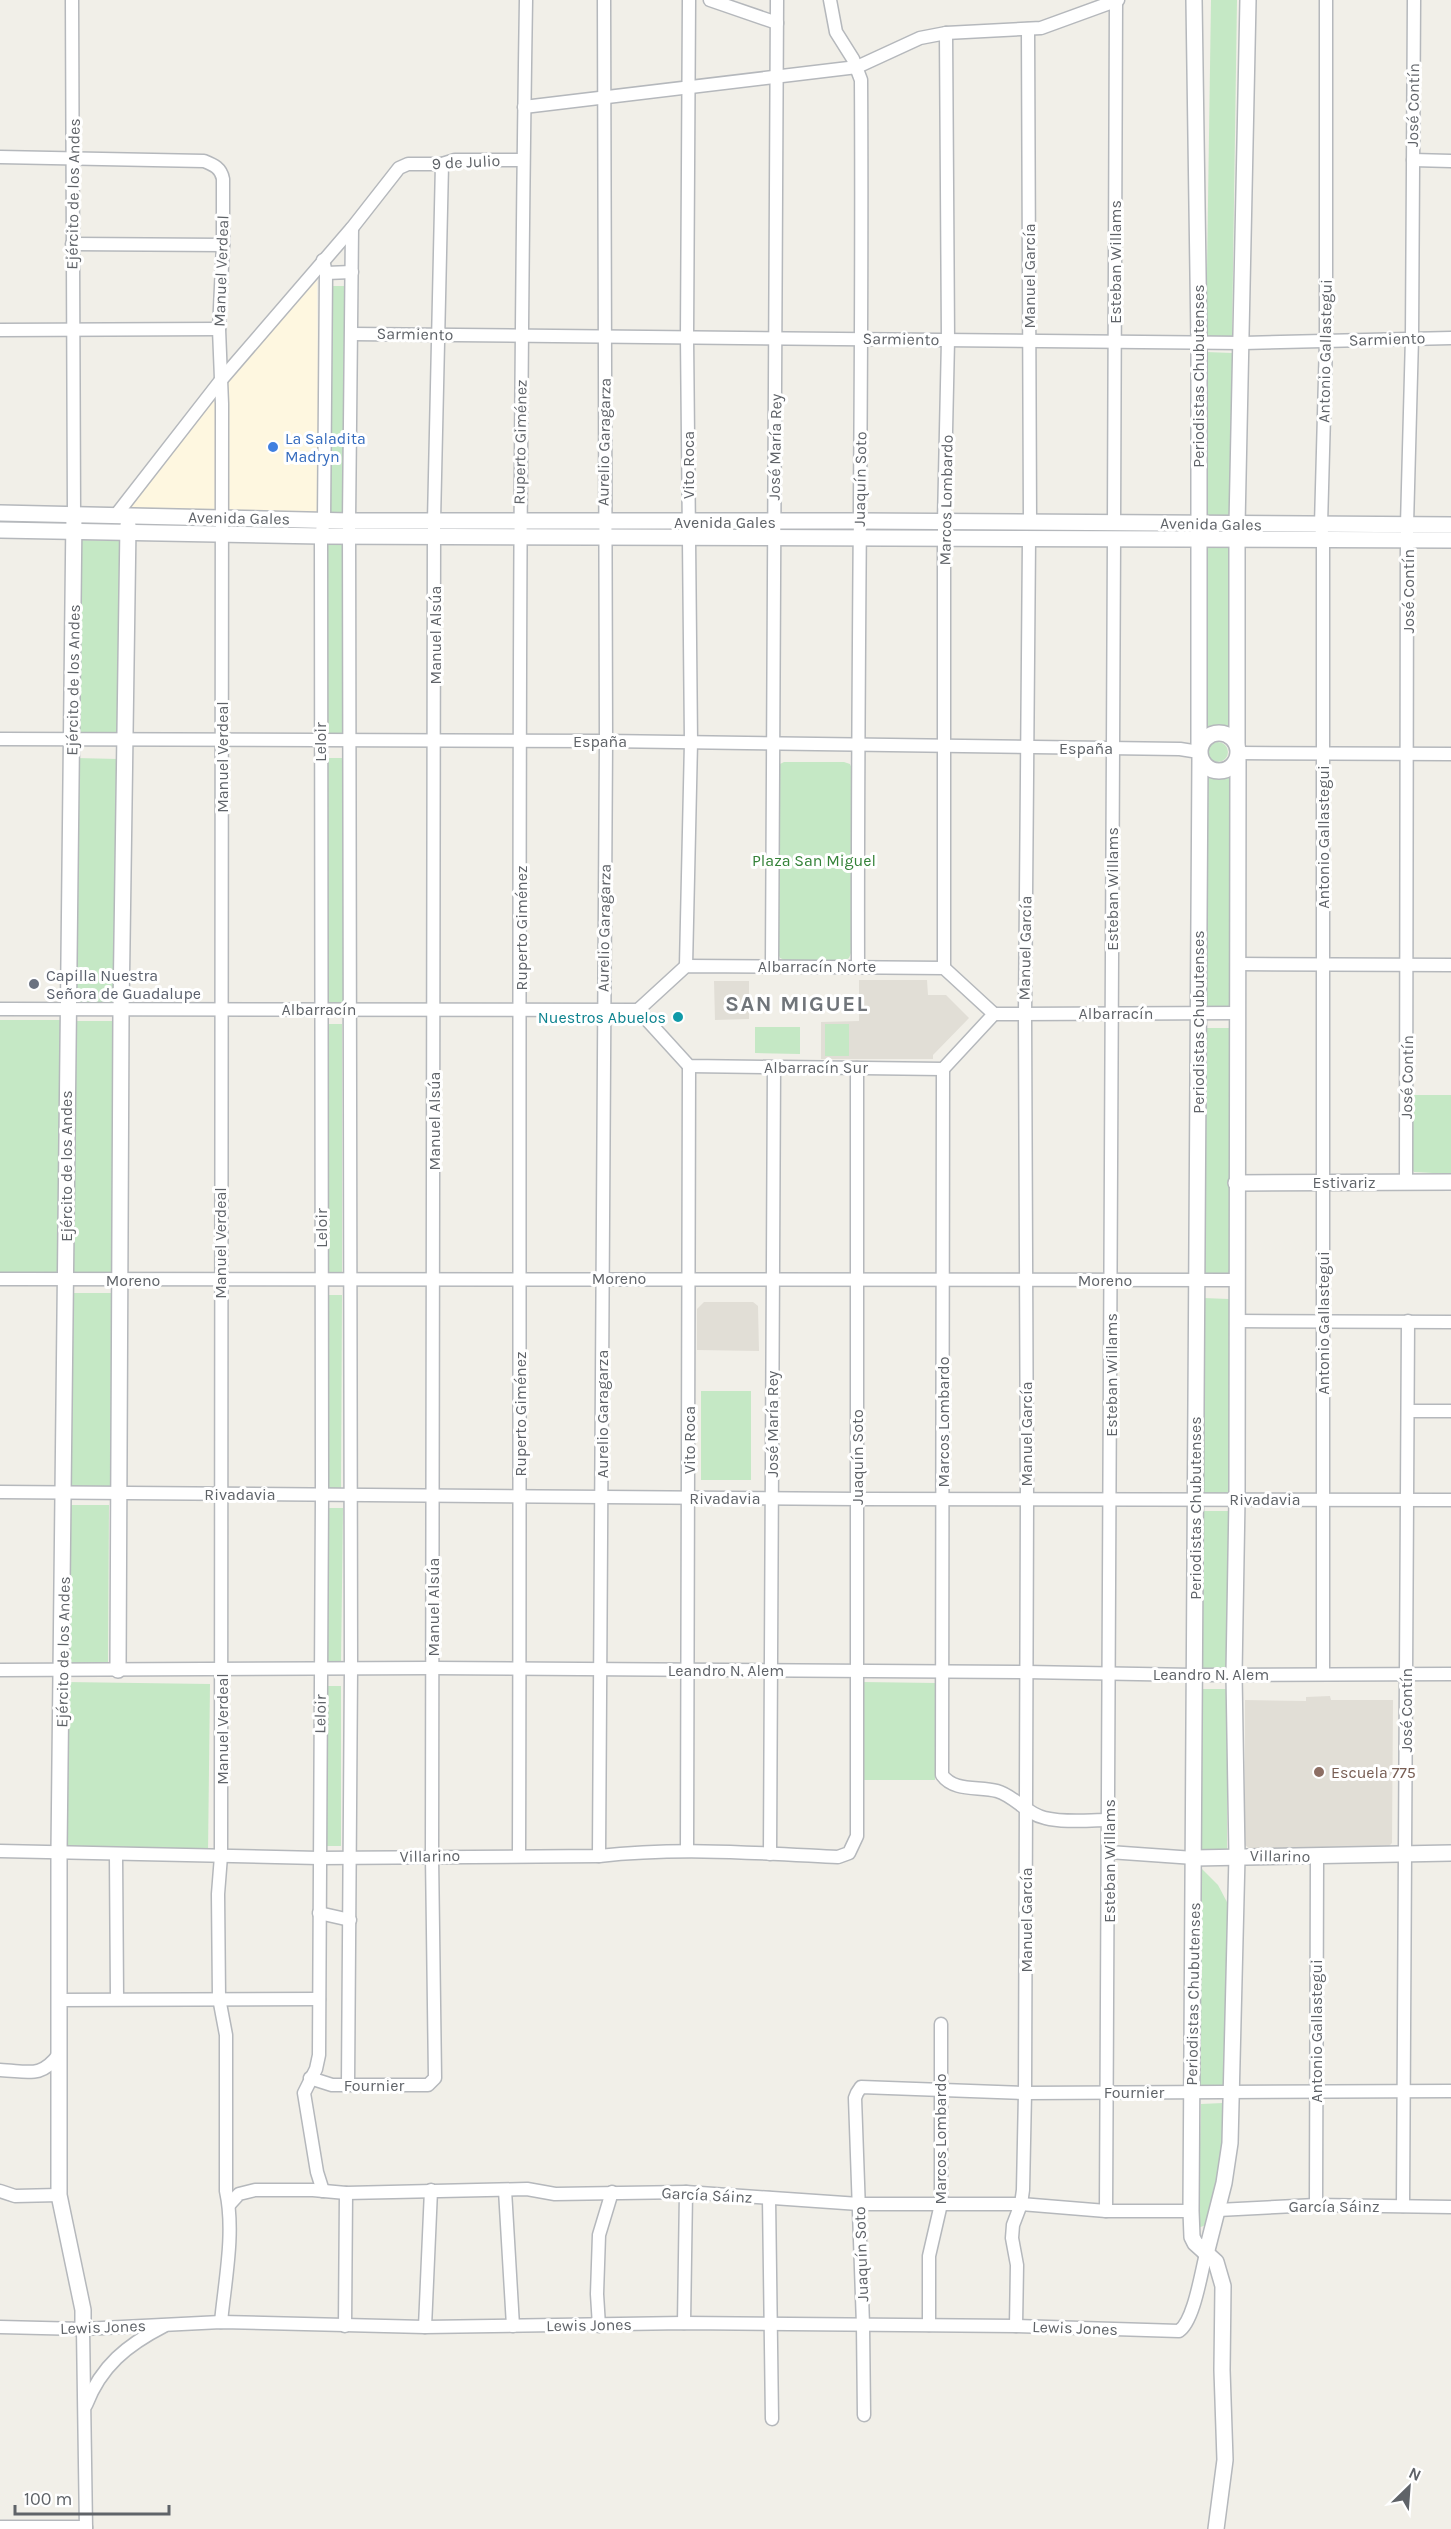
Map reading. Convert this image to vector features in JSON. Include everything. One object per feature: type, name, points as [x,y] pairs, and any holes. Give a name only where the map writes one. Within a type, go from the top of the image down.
[{"type":"street","name":"Ejército de los Andes","points":[[72,0],[74,532],[63,1670],[59,1852],[59,2195],[83,2310],[84,2329]]},
{"type":"street","name":"Ruperto Giménez","points":[[519,1855],[521,741],[519,529],[526,0]]},
{"type":"street","name":"Aurelio Garagarza","points":[[599,1856],[606,741],[604,0]]},
{"type":"street","name":"Vito Roca","points":[[686,966],[691,742],[687,337],[689,0]]},
{"type":"street","points":[[710,0],[777,23]]},
{"type":"street","name":"José María Rey","points":[[772,965],[777,0]]},
{"type":"street","name":"Juaquín Soto","points":[[830,0],[836,32],[857,67],[861,80],[862,339],[857,746],[858,966]]},
{"type":"street","points":[[524,107],[857,67],[920,38],[946,33],[1041,28],[1117,0]]},
{"type":"street","name":"Esteban Willams","points":[[1106,2211],[1117,0]]},
{"type":"street","name":"Periodistas Chubutenses","points":[[1194,0],[1199,342],[1200,754],[1191,2211],[1192,2237],[1216,2262],[1223,2286],[1222,2370],[1225,2460],[1216,2529]]},
{"type":"street","points":[[1206,2254],[1218,2210],[1230,2143],[1237,1856],[1234,1674],[1237,1499],[1237,532],[1248,0]]},
{"type":"street","name":"Antonio Gallastegui","points":[[1323,1674],[1323,541],[1321,525],[1326,341],[1326,0]]},
{"type":"street","name":"José Contín","points":[[1406,1182],[1408,532],[1412,337],[1414,0]]},
{"type":"street","name":"Manuel García","points":[[1028,29],[1030,523]]},
{"type":"street","name":"Marcos Lombardo","points":[[944,968],[946,747],[944,522],[948,340],[946,33]]},
{"type":"street","points":[[0,156],[74,157]]},
{"type":"street","name":"Manuel Verdeal","points":[[74,157],[204,161],[215,166],[222,173],[223,179],[219,329],[222,526],[220,1279],[222,1667],[221,1856],[218,1894],[219,1998],[226,2035],[226,2191],[229,2205],[229,2228],[221,2322]]},
{"type":"street","name":"9 de Julio","points":[[352,228],[399,168],[408,164],[442,164],[455,160],[523,160]]},
{"type":"street","points":[[1413,160],[1451,161]]},
{"type":"street","name":"Manuel Alsúa","points":[[435,2078],[432,1668],[435,529],[442,164]]},
{"type":"street","points":[[118,1670],[121,1011],[128,533],[122,515],[221,380],[352,228]]},
{"type":"street","name":"Leloir","points":[[348,2084],[351,1669],[349,528],[352,228]]},
{"type":"street","points":[[72,244],[223,245]]},
{"type":"street","name":"Leloir","points":[[323,260],[326,273],[320,740],[322,1495],[319,2055],[316,2069],[304,2092],[304,2102],[323,2191]]},
{"type":"street","points":[[326,273],[352,272]]},
{"type":"street","points":[[0,330],[219,329]]},
{"type":"street","name":"Sarmiento","points":[[352,334],[1242,343],[1412,337],[1451,338]]},
{"type":"street","name":"Avenida Gales","points":[[0,513],[122,515],[321,536],[349,528],[604,529],[688,522],[860,521],[1030,523],[1198,540],[1237,532],[1321,525],[1408,532],[1451,540]]},
{"type":"street","name":"Avenida Gales","points":[[0,530],[128,533],[324,520],[349,528]]},
{"type":"street","name":"Avenida Gales","points":[[604,529],[690,538],[1029,539],[1198,524],[1237,532],[1323,541],[1451,525]]},
{"type":"street","name":"Manuel García","points":[[1016,2326],[1017,2265],[1012,2238],[1013,2225],[1021,2204],[1025,2093],[1027,1499],[1025,1014],[1029,539]]},
{"type":"street","points":[[1215,732],[1228,734],[1238,751],[1231,767],[1219,771],[1207,767],[1200,754],[1204,739],[1215,732]]},
{"type":"street","name":"España","points":[[0,739],[691,742],[1180,749],[1200,754]]},
{"type":"street","points":[[1238,751],[1451,754]]},
{"type":"street","points":[[1238,964],[1451,964]]},
{"type":"street","points":[[686,966],[638,1010],[689,1066]]},
{"type":"street","name":"Albarracín Norte","points":[[686,966],[944,968]]},
{"type":"street","points":[[943,1069],[994,1014],[944,968]]},
{"type":"street","name":"Albarracín","points":[[0,1009],[121,1011],[222,1009],[638,1010]]},
{"type":"street","name":"Albarracín","points":[[994,1014],[1238,1013]]},
{"type":"street","name":"Vito Roca","points":[[687,1850],[689,1066]]},
{"type":"street","name":"Albarracín Sur","points":[[689,1066],[943,1069]]},
{"type":"street","name":"José María Rey","points":[[770,1854],[774,1067]]},
{"type":"street","name":"Juaquín Soto","points":[[854,1845],[857,1836],[857,1068]]},
{"type":"street","name":"Marcos Lombardo","points":[[943,1069],[942,1775],[946,1781],[956,1786],[1004,1793],[1026,1809]]},
{"type":"street","name":"Estivariz","points":[[1236,1182],[1451,1182]]},
{"type":"street","name":"Moreno","points":[[0,1279],[1237,1280]]},
{"type":"street","points":[[1237,1321],[1451,1322]]},
{"type":"street","name":"José Contín","points":[[1403,2206],[1406,2091],[1408,1321]]},
{"type":"street","points":[[1408,1411],[1451,1411]]},
{"type":"street","name":"Rivadavia","points":[[0,1492],[856,1499],[1451,1500]]},
{"type":"street","name":"Leandro N. Alem","points":[[0,1670],[222,1667],[942,1671],[1194,1675],[1451,1674]]},
{"type":"street","points":[[1026,1809],[1053,1820],[1109,1820]]},
{"type":"street","name":"Villarino","points":[[0,1851],[319,1858],[599,1856],[643,1851],[687,1850],[838,1857],[849,1853],[854,1845]]},
{"type":"street","name":"Villarino","points":[[1109,1852],[1194,1858],[1451,1854]]},
{"type":"street","points":[[116,1855],[117,1999]]},
{"type":"street","name":"Antonio Gallastegui","points":[[1316,2205],[1317,1856]]},
{"type":"street","points":[[319,1913],[350,1920]]},
{"type":"street","points":[[59,2000],[319,1999]]},
{"type":"street","name":"Marcos Lombardo","points":[[929,2325],[929,2256],[941,2204],[939,2089],[941,2024]]},
{"type":"street","points":[[0,2070],[38,2071],[47,2069],[59,2054]]},
{"type":"street","name":"Fournier","points":[[310,2078],[332,2085],[428,2085],[435,2078]]},
{"type":"street","name":"Fournier","points":[[856,2092],[861,2087],[869,2086],[1025,2093],[1451,2091]]},
{"type":"street","name":"Juaquín Soto","points":[[856,2092],[864,2415]]},
{"type":"street","name":"García Sáinz","points":[[229,2205],[244,2192],[346,2193],[527,2189],[555,2194],[686,2192],[859,2204],[1021,2204],[1106,2211],[1191,2211]]},
{"type":"street","points":[[425,2327],[431,2190]]},
{"type":"street","points":[[505,2190],[513,2326]]},
{"type":"street","points":[[0,2191],[15,2196],[59,2195]]},
{"type":"street","points":[[599,2326],[597,2294],[599,2235],[612,2192]]},
{"type":"street","points":[[684,2323],[686,2192]]},
{"type":"street","points":[[345,2326],[346,2193]]},
{"type":"street","points":[[769,2198],[772,2419]]},
{"type":"street","name":"García Sáinz","points":[[1218,2210],[1316,2205],[1451,2207]]},
{"type":"street","name":"Lewis Jones","points":[[0,2327],[84,2329],[221,2322],[425,2327],[684,2323],[1016,2326],[1179,2331],[1189,2317],[1206,2254]]},
{"type":"street","points":[[83,2412],[94,2385],[119,2354],[140,2338],[168,2324]]},
{"type":"street","points":[[0,2527],[86,2528],[83,2412],[84,2329]]},
{"type":"shaded area","name":"La Saladita Madryn","points":[[317,280],[319,516],[228,514],[228,379]]},
{"type":"shaded area","points":[[220,382],[218,509],[117,510]]},
{"type":"shaded area","points":[[859,980],[927,980],[928,995],[946,995],[969,1018],[933,1055],[933,1059],[821,1059],[821,1022],[859,1021]]},
{"type":"shaded area","points":[[714,981],[749,981],[749,1019],[715,1020]]},
{"type":"shaded area","points":[[704,1302],[753,1302],[758,1306],[759,1351],[697,1350],[697,1309]]},
{"type":"shaded area","name":"Escuela 775","points":[[1330,1696],[1331,1700],[1393,1700],[1392,1843],[1386,1849],[1250,1849],[1245,1845],[1245,1700],[1306,1701],[1306,1697]]},
{"type":"green space","points":[[1211,0],[1237,0],[1232,337],[1206,337]]},
{"type":"green space","points":[[328,286],[346,286],[345,516],[328,516]]},
{"type":"green space","points":[[1206,352],[1232,353],[1232,519],[1205,519]]},
{"type":"green space","points":[[79,540],[120,541],[119,734],[77,734]]},
{"type":"green space","points":[[326,543],[343,544],[342,733],[325,733]]},
{"type":"green space","points":[[1205,546],[1231,546],[1230,731],[1218,727],[1204,731]]},
{"type":"green space","points":[[1218,742],[1225,745],[1228,752],[1225,759],[1218,762],[1211,759],[1208,752],[1211,745]]},
{"type":"green space","points":[[76,758],[118,759],[116,1005],[74,1004]]},
{"type":"green space","points":[[325,758],[343,758],[343,1005],[325,1005]]},
{"type":"green space","name":"Plaza San Miguel","points":[[784,762],[844,762],[850,764],[852,769],[851,953],[844,961],[787,961],[780,958],[777,951],[778,769]]},
{"type":"green space","points":[[1204,772],[1218,776],[1231,772],[1231,1009],[1205,1009]]},
{"type":"green space","points":[[0,1020],[62,1020],[62,1274],[0,1274]]},
{"type":"green space","points":[[73,1021],[115,1021],[113,1272],[71,1272]]},
{"type":"green space","points":[[325,1024],[342,1024],[342,1272],[325,1272]]},
{"type":"green space","points":[[825,1024],[849,1024],[849,1056],[825,1056]]},
{"type":"green space","points":[[755,1027],[800,1027],[800,1054],[755,1053]]},
{"type":"green space","points":[[1203,1028],[1229,1028],[1229,1273],[1203,1273]]},
{"type":"green space","points":[[1412,1095],[1451,1095],[1451,1174],[1414,1172],[1410,1168]]},
{"type":"green space","points":[[71,1293],[113,1293],[112,1487],[70,1486]]},
{"type":"green space","points":[[324,1295],[342,1295],[341,1492],[324,1491]]},
{"type":"green space","points":[[1203,1298],[1229,1299],[1230,1495],[1203,1495]]},
{"type":"green space","points":[[701,1391],[751,1391],[751,1480],[701,1480]]},
{"type":"green space","points":[[67,1505],[109,1505],[108,1667],[66,1667]]},
{"type":"green space","points":[[325,1508],[343,1508],[341,1664],[324,1664]]},
{"type":"green space","points":[[1202,1511],[1228,1511],[1228,1675],[1202,1675]]},
{"type":"green space","points":[[66,1682],[210,1684],[208,1853],[65,1851]]},
{"type":"green space","points":[[862,1682],[936,1683],[935,1780],[862,1780]]},
{"type":"green space","points":[[324,1686],[341,1686],[341,1846],[324,1846]]},
{"type":"green space","points":[[1201,1689],[1227,1689],[1227,1854],[1201,1854]]},
{"type":"green space","points":[[1201,1868],[1218,1885],[1228,1904],[1224,2086],[1200,2087]]},
{"type":"green space","points":[[1223,2103],[1223,2134],[1218,2180],[1206,2225],[1198,2228],[1201,2104]]},
{"type":"place","name":"La Saladita Madryn","points":[[273,447]]},
{"type":"place","name":"Capilla Nuestra Señora de Guadalupe","points":[[34,984]]},
{"type":"place","name":"Nuestros Abuelos","points":[[678,1017]]},
{"type":"place","name":"Escuela 775","points":[[1319,1772]]},
{"type":"district","name":"SAN MIGUEL","points":[[797,1004]]}]
